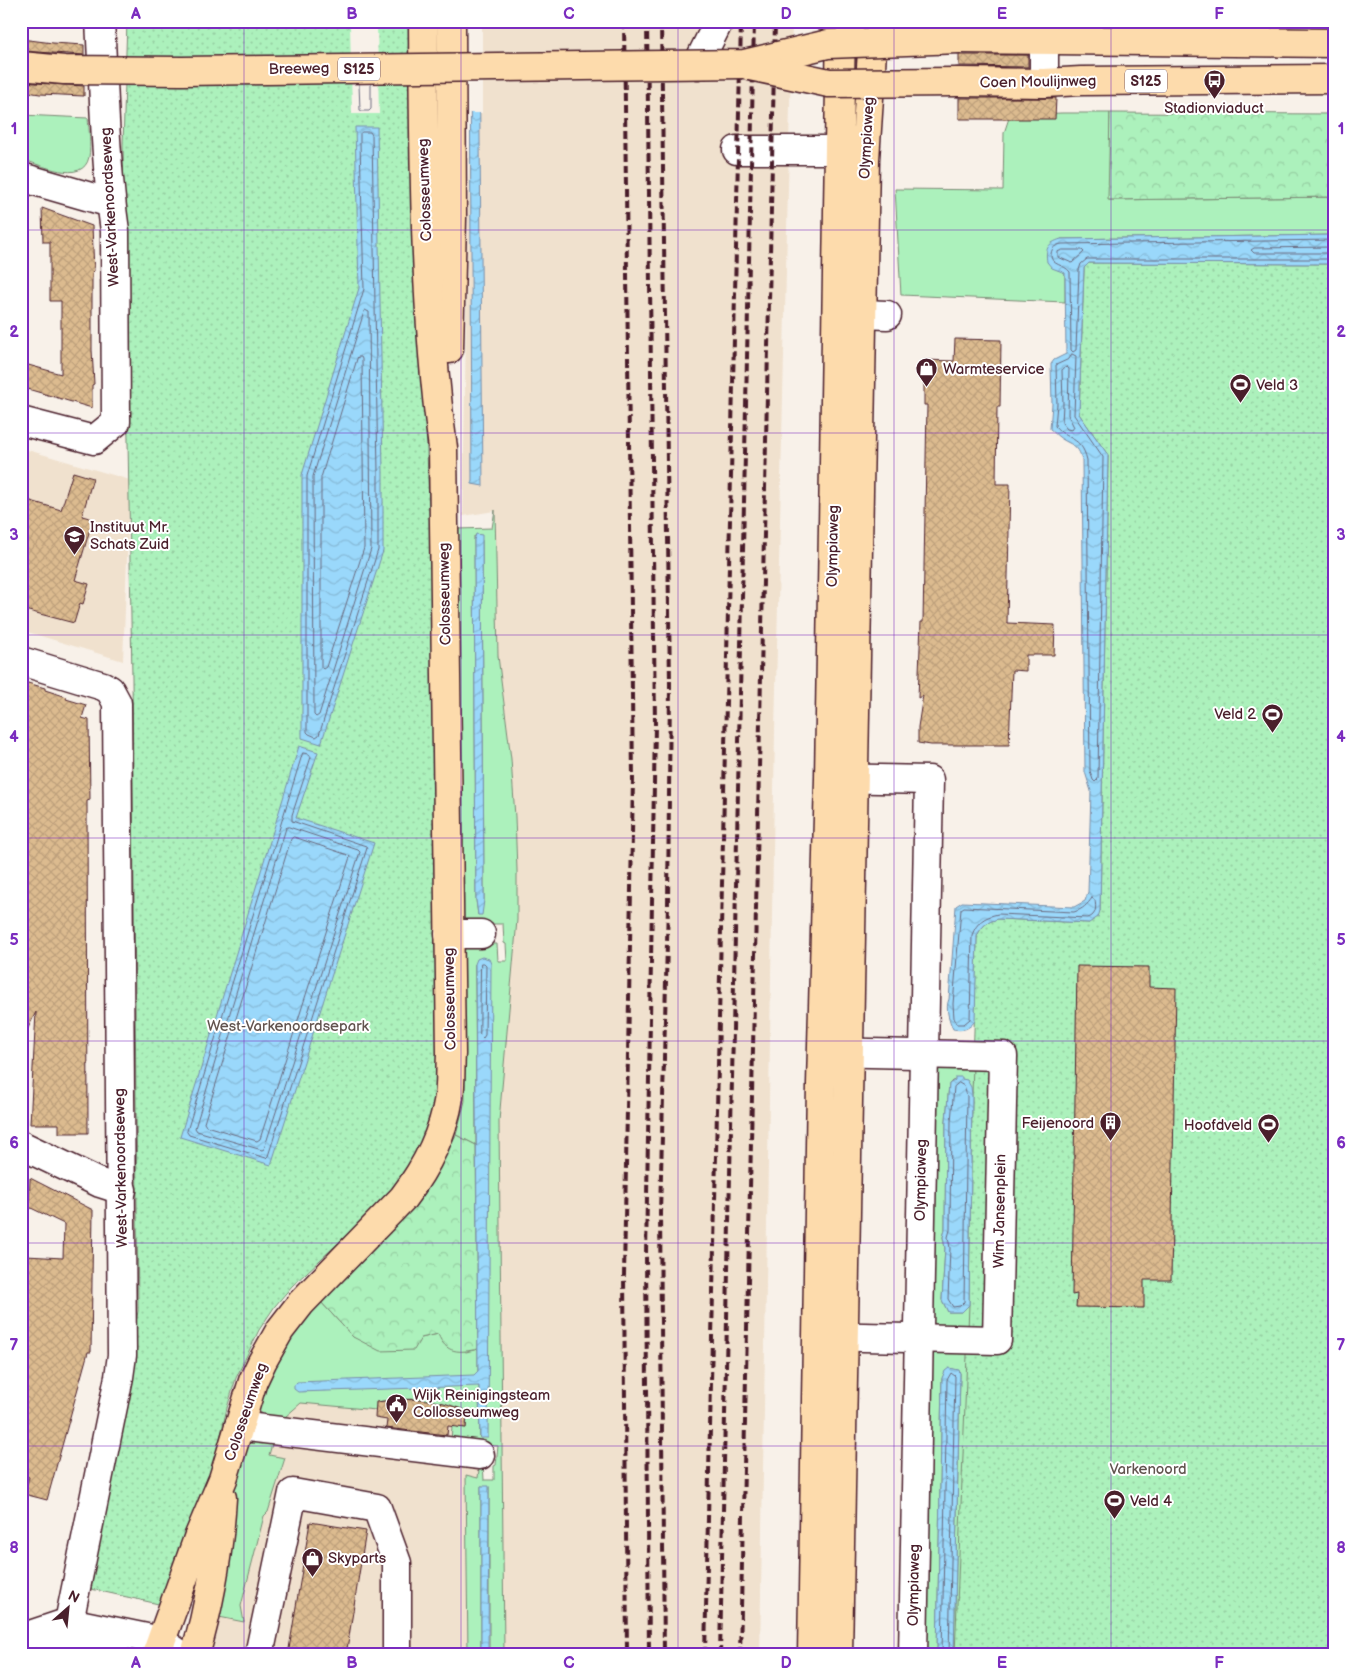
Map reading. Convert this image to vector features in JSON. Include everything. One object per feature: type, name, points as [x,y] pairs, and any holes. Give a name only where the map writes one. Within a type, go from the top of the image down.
[{"type":"main road","name":"Colosseumweg","points":[[166,1650],[203,1524],[223,1480],[238,1426],[253,1381],[262,1362],[290,1316],[403,1198],[416,1181],[434,1148],[441,1130],[449,1096],[451,1054],[443,448],[437,402],[427,246],[422,21]]},
{"type":"main road","name":"Colosseumweg","points":[[443,448],[448,404],[452,218],[451,21]]},
{"type":"main road","name":"Olympiaweg","points":[[842,21],[838,150],[862,314]]},
{"type":"main road","name":"Olympiaweg","points":[[838,1655],[856,1337],[860,1053],[854,779],[866,132],[874,21]]},
{"type":"main road","name":"Coen Moulijnweg","points":[[744,64],[828,44],[959,39],[1036,30],[1081,42],[1334,43]]},
{"type":"main road","name":"Coen Moulijnweg","points":[[697,64],[744,64],[829,83],[1044,83],[1334,79]]},
{"type":"main road","name":"Breeweg","points":[[21,66],[64,70],[182,71],[697,64]]},
{"type":"main road","name":"Olympiaweg","points":[[812,1655],[822,1052],[854,779]]},
{"type":"main road","name":"Colosseumweg","points":[[195,1655],[206,1620],[220,1534],[223,1480]]},
{"type":"street","name":"West-Varkenoordseweg","points":[[21,421],[94,440],[116,422],[115,231],[111,203],[100,21]]},
{"type":"street","points":[[697,64],[719,21]]},
{"type":"street","points":[[1036,30],[1044,83]]},
{"type":"street","points":[[738,150],[838,150]]},
{"type":"street","points":[[21,177],[111,203]]},
{"type":"street","name":"West-Varkenoordseweg","points":[[21,661],[103,686],[110,690],[117,703],[122,1355],[118,1386],[68,1632]]},
{"type":"street","name":"Olympiaweg","points":[[854,779],[929,780],[913,1655]]},
{"type":"street","points":[[449,934],[481,934]]},
{"type":"street","points":[[822,1052],[860,1053]]},
{"type":"street","name":"Wim Jansenplein","points":[[817,1336],[997,1340],[1003,1056],[860,1053]]},
{"type":"street","points":[[21,1145],[100,1183],[122,1190]]},
{"type":"street","points":[[238,1426],[480,1455]]},
{"type":"street","points":[[259,1655],[293,1493],[377,1508],[397,1563],[397,1655]]},
{"type":"street","points":[[32,1655],[68,1632]]},
{"type":"street","points":[[68,1632],[101,1650],[116,1655]]},
{"type":"street","points":[[21,1638],[68,1632],[166,1650]]},
{"type":"shaded area","points":[[475,21],[792,21],[775,730],[760,1655],[504,1655],[499,1121],[517,920],[517,870],[511,759],[498,656],[495,511],[463,516],[468,197]]},
{"type":"shaded area","name":"Instituut Mr. Schats Zuid","points":[[21,448],[130,480],[123,661],[21,630]]},
{"type":"shaded area","points":[[479,1386],[482,1438],[478,1478],[466,1475],[468,1655],[202,1655],[214,1616],[244,1622],[241,1606],[264,1516],[268,1512],[285,1458],[269,1455],[287,1393],[294,1389]]},
{"type":"green space","name":"West-Varkenoordsepark","points":[[127,21],[418,21],[425,402],[432,579],[441,1052],[434,1115],[419,1151],[388,1197],[292,1286],[275,1306],[259,1330],[236,1378],[214,1465],[163,1605],[91,1589],[138,1311],[132,677],[123,145]]},
{"type":"green space","points":[[1110,113],[1109,200],[1334,197],[1334,235],[1061,239],[1058,270],[1065,272],[1065,302],[901,295],[895,189],[1003,190],[1004,133],[1010,115]]},
{"type":"green space","points":[[1110,113],[1334,114],[1334,197],[1108,200]]},
{"type":"green space","points":[[21,115],[88,118],[90,152],[85,166],[70,172],[60,171],[21,159]]},
{"type":"green space","name":"Varkenoord","points":[[1089,263],[1334,264],[1334,1655],[955,1655],[969,1305],[972,1095],[977,936],[985,924],[998,919],[1089,923],[1100,911],[1108,455],[1079,414],[1084,268]]},
{"type":"green space","points":[[495,510],[498,656],[511,759],[517,870],[517,920],[499,1121],[504,1655],[489,1655],[489,1487],[481,1486],[481,1655],[468,1655],[466,1475],[478,1478],[480,1461],[483,1462],[484,1480],[494,1480],[494,1466],[496,1465],[498,1446],[451,1443],[452,1426],[466,1428],[467,1412],[470,1412],[435,1402],[412,1399],[377,1402],[376,1410],[301,1403],[277,1424],[256,1409],[276,1361],[300,1326],[321,1302],[353,1337],[421,1338],[438,1334],[466,1352],[478,1349],[478,1371],[474,1375],[479,1386],[480,1438],[475,964],[476,1145],[456,1135],[465,1101],[463,944],[497,944],[498,961],[507,961],[503,924],[462,924],[458,529],[492,528]],"holes":[[[474,536],[482,540],[484,900],[478,915],[476,900]]]},
{"type":"green space","points":[[934,1065],[980,1066],[977,1327],[930,1326]],"holes":[[[955,1080],[962,1312],[948,1312],[942,1300],[945,1248],[943,1237],[945,1230],[946,1121],[949,1084]]]},
{"type":"green space","points":[[456,1135],[476,1145],[478,1349],[459,1351],[449,1349],[441,1341],[438,1334],[421,1338],[414,1350],[380,1351],[353,1337],[321,1302],[406,1216],[425,1190]]},
{"type":"green space","points":[[929,1351],[972,1352],[969,1655],[954,1655],[960,1373],[954,1369],[949,1369],[942,1379],[937,1655],[924,1655]]},
{"type":"green space","points":[[274,1437],[269,1455],[285,1458],[268,1512],[264,1516],[241,1606],[244,1622],[214,1616],[229,1512],[246,1445]]},
{"type":"water","points":[[470,21],[479,21],[483,486],[472,484]]},
{"type":"water","points":[[355,127],[377,127],[383,551],[321,744],[302,738],[302,475],[359,288]]},
{"type":"water","points":[[1334,235],[1334,264],[1089,263],[1084,268],[1079,414],[1108,455],[1100,911],[1098,917],[1089,923],[998,919],[985,924],[977,936],[975,1021],[966,1029],[953,1029],[947,1006],[956,906],[962,902],[1074,907],[1085,901],[1088,892],[1091,791],[1085,772],[1082,460],[1076,448],[1050,429],[1052,404],[1051,364],[1054,360],[1066,354],[1065,273],[1052,268],[1047,262],[1048,247],[1053,242],[1061,239]]},
{"type":"water","points":[[476,534],[482,535],[484,900],[482,915],[478,915],[476,900],[474,540]]},
{"type":"water","points":[[299,746],[318,752],[296,818],[374,843],[271,1165],[180,1137]]},
{"type":"water","points":[[482,957],[489,959],[491,964],[488,1438],[480,1438],[479,1386],[298,1392],[294,1389],[294,1385],[297,1382],[474,1375],[478,1371],[475,964],[477,959]]},
{"type":"water","points":[[955,1077],[962,1077],[962,1079],[967,1080],[971,1087],[972,1095],[969,1305],[962,1312],[948,1312],[942,1300],[945,1248],[943,1237],[945,1230],[946,1121],[949,1084],[955,1080]]},
{"type":"water","points":[[949,1368],[959,1370],[960,1373],[954,1655],[937,1655],[942,1378],[945,1371]]},
{"type":"water","points":[[481,1486],[489,1486],[488,1655],[481,1655]]},
{"type":"pier","points":[[468,23],[482,23],[482,113],[469,113]]},
{"type":"pier","points":[[350,24],[377,24],[379,114],[352,114]]},
{"type":"building","points":[[958,21],[1014,21],[1014,24],[958,23]]},
{"type":"building","points":[[21,39],[84,45],[84,55],[21,51]]},
{"type":"building","points":[[959,55],[1028,55],[1028,67],[959,66]]},
{"type":"building","points":[[21,82],[84,86],[84,96],[21,91]]},
{"type":"building","points":[[959,98],[1056,98],[1055,119],[959,119]]},
{"type":"building","points":[[42,208],[92,226],[94,271],[92,273],[92,350],[94,384],[92,385],[92,408],[21,387],[21,363],[61,374],[61,301],[50,301],[50,242],[43,242]]},
{"type":"building","points":[[955,339],[1001,340],[1000,407],[997,407],[996,484],[1010,484],[1007,623],[1055,625],[1054,655],[1026,655],[1026,671],[1012,670],[1009,745],[931,745],[918,743],[918,727],[923,695],[918,698],[921,622],[923,622],[927,405],[924,405],[924,360],[954,361]]},
{"type":"building","points":[[73,472],[93,478],[82,516],[93,519],[75,580],[89,584],[83,604],[80,603],[74,623],[21,609],[21,498],[61,510]]},
{"type":"building","points":[[21,681],[45,688],[45,690],[67,697],[66,699],[86,705],[82,718],[89,720],[90,800],[87,801],[88,1133],[59,1133],[59,1124],[30,1124],[36,1012],[25,1034],[25,778],[21,778]]},
{"type":"building","name":"Feijenoord","points":[[1077,966],[1149,967],[1149,987],[1176,988],[1171,1280],[1144,1280],[1144,1308],[1076,1307],[1077,1294],[1072,1295]]},
{"type":"building","points":[[30,1178],[93,1210],[91,1352],[88,1352],[47,1500],[24,1494],[29,1477],[24,1475],[26,1465],[21,1464],[21,1372],[26,1342],[23,1342],[25,1267],[26,1256],[63,1258],[64,1224],[29,1207]]},
{"type":"building","points":[[421,1399],[444,1403],[467,1411],[466,1428],[448,1426],[447,1435],[386,1428],[387,1420],[375,1418],[376,1402]]},
{"type":"building","points":[[310,1522],[366,1531],[346,1655],[288,1655]]},
{"type":"railway","points":[[624,21],[633,779],[624,1275],[627,1655]]},
{"type":"railway","points":[[647,21],[655,725],[646,1255],[649,1655]]},
{"type":"railway","points":[[661,21],[670,684],[668,904],[660,1213],[664,1655]]},
{"type":"railway","points":[[705,1655],[741,21]]},
{"type":"railway","points":[[720,1655],[754,21]]},
{"type":"railway","points":[[740,1655],[775,21]]},
{"type":"place","name":"Stadionviaduct","points":[[1214,99]]},
{"type":"place","name":"Warmteservice","points":[[927,388]]},
{"type":"place","name":"Veld 3","points":[[1240,404]]},
{"type":"place","name":"Instituut Mr. Schats Zuid","points":[[74,555]]},
{"type":"place","name":"Veld 2","points":[[1272,733]]},
{"type":"place","name":"Feijenoord","points":[[1110,1142]]},
{"type":"place","name":"Hoofdveld","points":[[1268,1144]]},
{"type":"place","name":"Wijk Reinigingsteam Collosseumweg","points":[[397,1423]]},
{"type":"place","name":"Veld 4","points":[[1114,1520]]},
{"type":"place","name":"Skyparts","points":[[312,1577]]}]
